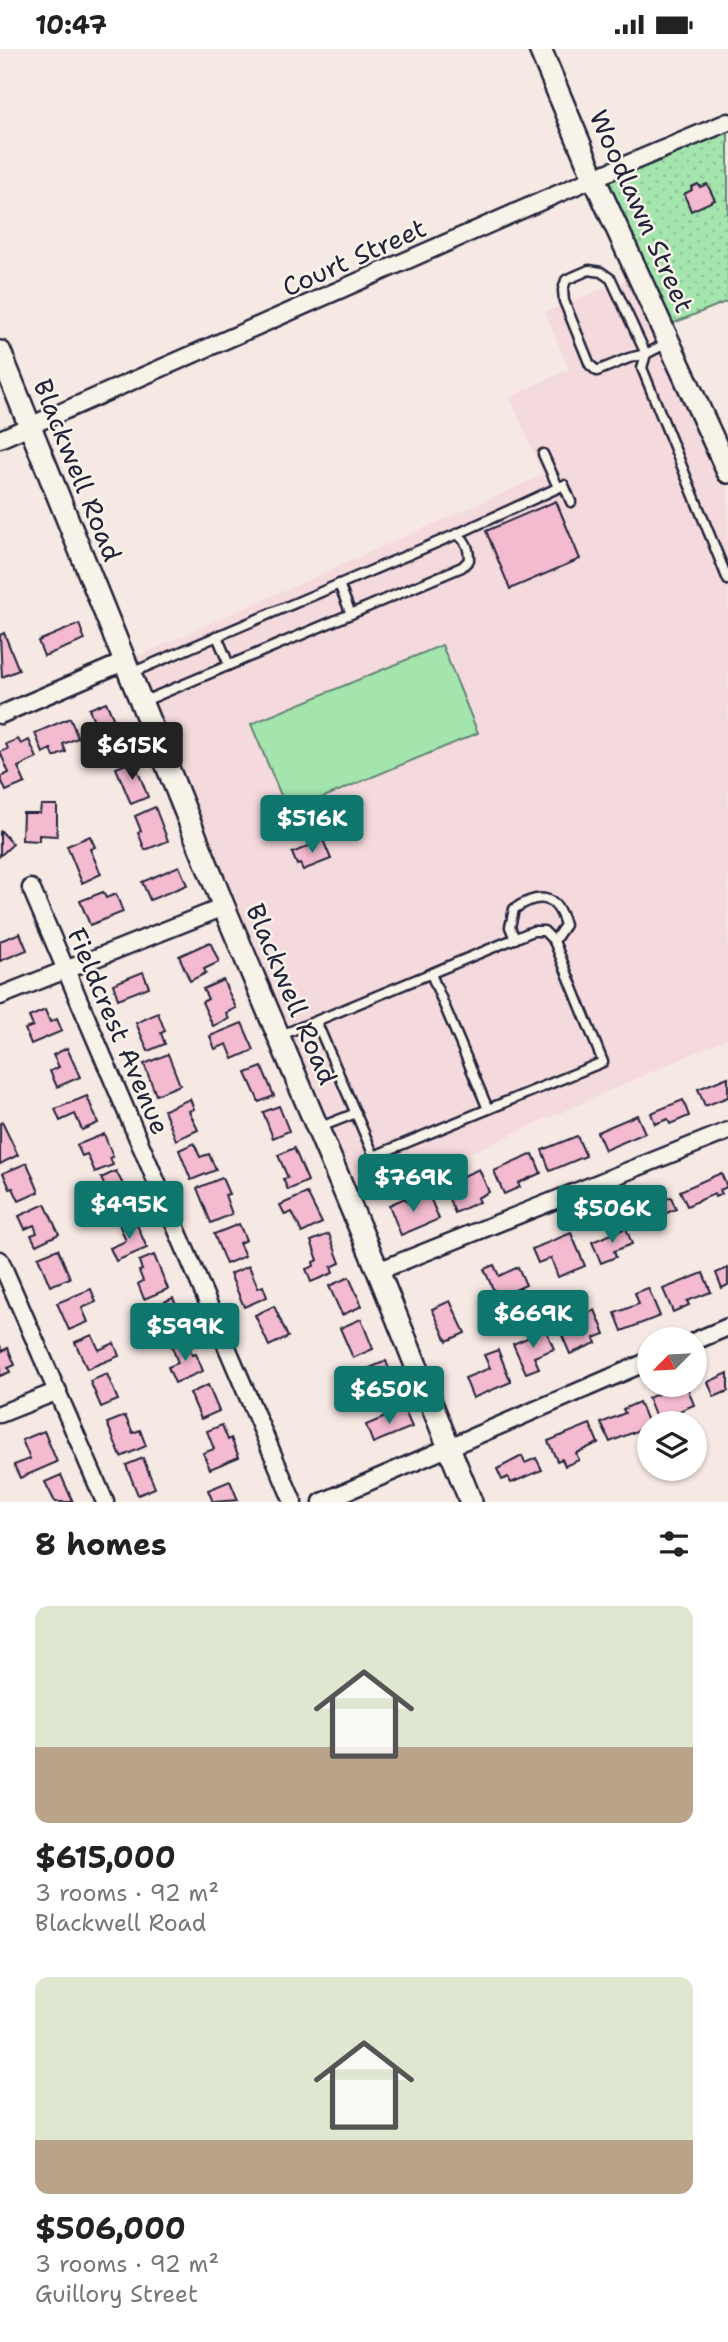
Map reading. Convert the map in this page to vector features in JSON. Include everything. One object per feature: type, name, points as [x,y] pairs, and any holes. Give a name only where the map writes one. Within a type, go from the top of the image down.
[{"type":"street","name":"Woodlawn Street","points":[[540,49],[594,178],[728,472]]},
{"type":"street","name":"Court Street","points":[[0,439],[728,121]]},
{"type":"street","name":"Blackwell Road","points":[[0,352],[224,907],[378,1271],[471,1502]]},
{"type":"street","points":[[0,715],[128,667]]},
{"type":"street","name":"Fieldcrest Avenue","points":[[31,888],[293,1502]]},
{"type":"street","points":[[0,996],[224,907]]},
{"type":"street","points":[[378,1271],[728,1131]]},
{"type":"street","points":[[0,1260],[105,1502]]},
{"type":"street","points":[[707,1336],[728,1327]]},
{"type":"street","points":[[322,1502],[637,1366]]},
{"type":"street","points":[[0,1414],[58,1391]]},
{"type":"lane","points":[[670,341],[646,354],[629,358],[597,372],[590,365],[564,301],[566,280],[589,270],[601,272],[611,279],[646,354],[642,368],[728,580]]},
{"type":"lane","points":[[543,454],[558,487]]},
{"type":"lane","points":[[128,667],[217,636],[457,534],[558,487],[564,485],[571,502]]},
{"type":"lane","points":[[142,702],[462,567],[469,560],[469,549],[465,540],[457,534]]},
{"type":"lane","points":[[339,584],[351,614]]},
{"type":"lane","points":[[217,636],[229,665]]},
{"type":"lane","points":[[515,939],[510,927],[514,909],[529,899],[540,897],[553,903],[561,911],[565,925],[554,941]]},
{"type":"lane","points":[[278,1036],[515,939],[533,932],[544,932],[554,941],[603,1062],[374,1156],[316,1021]]},
{"type":"lane","points":[[431,974],[488,1109]]},
{"type":"lane","points":[[318,1128],[356,1113]]},
{"type":"shaded area","points":[[640,274],[728,472],[728,1038],[351,1206],[126,661],[543,475],[510,397],[569,369],[545,312]]},
{"type":"green space","points":[[728,122],[728,301],[664,327],[594,178]]},
{"type":"green space","points":[[442,645],[478,733],[288,812],[251,724]]},
{"type":"building","points":[[698,184],[700,187],[707,184],[715,200],[691,211],[684,194]]},
{"type":"building","points":[[556,501],[580,559],[510,589],[486,531]]},
{"type":"building","points":[[79,624],[85,640],[44,656],[38,641]]},
{"type":"building","points":[[4,633],[19,670],[2,677],[0,635]]},
{"type":"building","points":[[106,702],[124,743],[107,751],[89,709]]},
{"type":"building","points":[[70,718],[78,738],[63,744],[66,752],[54,757],[51,749],[43,753],[35,733]]},
{"type":"building","points":[[18,739],[21,744],[29,740],[37,758],[18,767],[25,783],[6,791],[0,777],[9,773],[0,752],[8,749],[6,744]]},
{"type":"building","points":[[134,761],[148,797],[131,804],[116,768]]},
{"type":"building","points":[[41,805],[57,805],[57,836],[39,835],[39,841],[22,840],[23,813],[40,813]]},
{"type":"building","points":[[155,807],[168,841],[145,850],[135,816]]},
{"type":"building","points":[[0,832],[13,844],[0,856]]},
{"type":"building","points":[[90,836],[95,847],[90,849],[101,874],[82,883],[67,846]]},
{"type":"building","points":[[323,840],[331,859],[303,870],[300,864],[297,865],[292,853]]},
{"type":"building","points":[[179,866],[187,885],[150,900],[142,882]]},
{"type":"building","points":[[103,892],[106,898],[116,894],[123,912],[90,925],[80,901]]},
{"type":"building","points":[[20,933],[27,950],[0,961],[0,941]]},
{"type":"building","points":[[210,942],[219,962],[204,969],[206,973],[190,981],[179,956]]},
{"type":"building","points":[[143,972],[149,987],[118,999],[113,984]]},
{"type":"building","points":[[223,980],[236,1008],[226,1013],[229,1019],[213,1026],[202,1002],[208,999],[203,989]]},
{"type":"building","points":[[45,1010],[50,1022],[57,1019],[62,1031],[31,1044],[25,1029],[33,1026],[29,1017]]},
{"type":"building","points":[[158,1013],[165,1031],[161,1033],[165,1044],[148,1051],[136,1023]]},
{"type":"building","points":[[242,1023],[254,1050],[233,1059],[227,1044],[215,1049],[210,1036]]},
{"type":"building","points":[[67,1048],[80,1077],[57,1087],[50,1071],[59,1067],[53,1055]]},
{"type":"building","points":[[168,1054],[180,1085],[156,1095],[144,1064]]},
{"type":"building","points":[[262,1067],[274,1096],[259,1102],[246,1073]]},
{"type":"building","points":[[728,1077],[728,1097],[705,1106],[698,1089]]},
{"type":"building","points":[[87,1096],[98,1123],[82,1130],[75,1114],[60,1121],[55,1109]]},
{"type":"building","points":[[190,1099],[194,1109],[189,1111],[198,1130],[176,1140],[164,1110]]},
{"type":"building","points":[[683,1100],[689,1116],[670,1124],[668,1119],[655,1124],[651,1113]]},
{"type":"building","points":[[279,1106],[289,1131],[273,1138],[263,1112]]},
{"type":"building","points":[[637,1115],[645,1133],[605,1150],[597,1132]]},
{"type":"building","points":[[2,1122],[18,1155],[0,1164],[0,1123]]},
{"type":"building","points":[[104,1134],[113,1157],[110,1158],[113,1165],[95,1172],[87,1154],[82,1156],[77,1145]]},
{"type":"building","points":[[577,1136],[586,1156],[550,1171],[542,1150]]},
{"type":"building","points":[[194,1143],[200,1157],[209,1154],[216,1170],[191,1180],[179,1150]]},
{"type":"building","points":[[294,1148],[308,1181],[288,1190],[283,1179],[288,1178],[278,1155]]},
{"type":"building","points":[[533,1154],[541,1173],[518,1183],[520,1187],[504,1194],[494,1171]]},
{"type":"building","points":[[27,1163],[39,1192],[19,1201],[3,1173]]},
{"type":"building","points":[[479,1169],[489,1192],[477,1198],[479,1202],[455,1213],[443,1185]]},
{"type":"building","points":[[116,1171],[133,1204],[104,1216],[97,1199],[108,1194],[101,1178]]},
{"type":"building","points":[[721,1173],[727,1187],[720,1190],[722,1194],[715,1197],[714,1194],[687,1206],[680,1191]]},
{"type":"building","points":[[222,1178],[229,1194],[225,1195],[232,1214],[211,1223],[197,1188]]},
{"type":"building","points":[[307,1193],[322,1223],[302,1233],[292,1212],[285,1215],[280,1205]]},
{"type":"building","points":[[429,1195],[439,1219],[401,1235],[389,1205],[405,1198],[408,1203]]},
{"type":"building","points":[[660,1197],[662,1201],[671,1197],[676,1209],[650,1220],[651,1223],[644,1226],[636,1207]]},
{"type":"building","points":[[45,1204],[59,1234],[36,1245],[31,1235],[37,1233],[34,1225],[25,1229],[19,1216]]},
{"type":"building","points":[[134,1218],[147,1248],[116,1261],[110,1248],[126,1241],[119,1224]]},
{"type":"building","points":[[239,1224],[246,1240],[239,1243],[245,1256],[226,1264],[214,1234]]},
{"type":"building","points":[[626,1228],[632,1244],[614,1251],[616,1257],[601,1263],[592,1242]]},
{"type":"building","points":[[571,1233],[585,1266],[558,1277],[551,1258],[538,1263],[532,1249]]},
{"type":"building","points":[[329,1234],[340,1263],[331,1267],[333,1273],[311,1282],[306,1269],[314,1266],[313,1262],[318,1260],[311,1241]]},
{"type":"building","points":[[58,1249],[70,1278],[50,1286],[38,1257]]},
{"type":"building","points":[[154,1255],[168,1289],[144,1299],[138,1284],[143,1281],[139,1261]]},
{"type":"building","points":[[494,1265],[499,1276],[518,1267],[526,1285],[497,1298],[484,1269]]},
{"type":"building","points":[[249,1266],[258,1288],[263,1286],[267,1297],[244,1307],[230,1274]]},
{"type":"building","points":[[728,1268],[728,1285],[722,1288],[716,1273]]},
{"type":"building","points":[[703,1273],[711,1292],[687,1301],[689,1305],[673,1312],[663,1289]]},
{"type":"building","points":[[349,1277],[362,1306],[342,1315],[329,1286]]},
{"type":"building","points":[[648,1288],[660,1316],[622,1331],[615,1313],[639,1304],[635,1293]]},
{"type":"building","points":[[91,1289],[96,1302],[82,1308],[88,1322],[69,1330],[57,1303]]},
{"type":"building","points":[[173,1298],[187,1329],[165,1339],[150,1308]]},
{"type":"building","points":[[450,1301],[465,1333],[447,1341],[432,1309]]},
{"type":"building","points":[[274,1306],[288,1337],[269,1346],[255,1315]]},
{"type":"building","points":[[595,1310],[605,1334],[594,1338],[596,1343],[570,1354],[558,1326]]},
{"type":"building","points":[[361,1319],[373,1349],[353,1358],[340,1328]]},
{"type":"building","points":[[546,1330],[554,1349],[534,1357],[539,1368],[526,1373],[513,1344]]},
{"type":"building","points":[[92,1335],[99,1350],[114,1343],[119,1356],[87,1369],[75,1342]]},
{"type":"building","points":[[186,1341],[192,1355],[196,1354],[203,1371],[175,1383],[168,1367],[178,1363],[172,1347]]},
{"type":"building","points":[[0,1345],[2,1351],[8,1348],[15,1365],[8,1368],[10,1372],[0,1376]]},
{"type":"building","points":[[498,1350],[511,1382],[473,1398],[465,1378],[490,1368],[484,1355]]},
{"type":"building","points":[[386,1361],[391,1374],[382,1378],[385,1385],[391,1383],[395,1392],[372,1402],[364,1383],[357,1386],[353,1375]]},
{"type":"building","points":[[728,1373],[728,1391],[714,1397],[708,1382]]},
{"type":"building","points":[[107,1374],[118,1400],[101,1407],[90,1381]]},
{"type":"building","points":[[208,1385],[219,1411],[201,1419],[190,1393]]},
{"type":"building","points":[[691,1397],[694,1405],[679,1411],[653,1411],[648,1398]]},
{"type":"building","points":[[639,1402],[643,1411],[637,1411],[637,1431],[610,1442],[601,1423],[625,1413],[623,1409]]},
{"type":"building","points":[[404,1409],[412,1427],[373,1443],[366,1425]]},
{"type":"building","points":[[125,1416],[133,1433],[140,1430],[146,1446],[121,1457],[107,1423]]},
{"type":"building","points":[[590,1424],[598,1443],[576,1453],[579,1460],[565,1466],[562,1459],[557,1461],[548,1441]]},
{"type":"building","points":[[222,1425],[239,1457],[210,1469],[203,1453],[214,1449],[207,1431]]},
{"type":"building","points":[[44,1431],[57,1462],[20,1478],[14,1465],[30,1459],[22,1440]]},
{"type":"building","points":[[522,1456],[525,1463],[536,1458],[542,1470],[511,1483],[508,1477],[502,1480],[497,1469]]},
{"type":"building","points":[[143,1458],[155,1488],[138,1495],[126,1465]]},
{"type":"building","points":[[61,1475],[73,1502],[55,1502],[45,1482]]},
{"type":"building","points":[[230,1481],[238,1500],[213,1502],[208,1490]]}]
